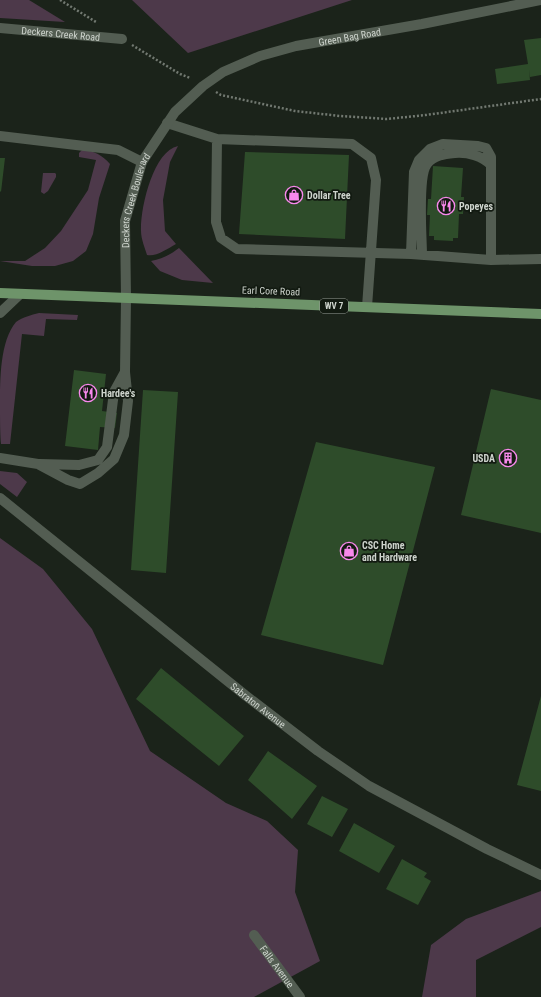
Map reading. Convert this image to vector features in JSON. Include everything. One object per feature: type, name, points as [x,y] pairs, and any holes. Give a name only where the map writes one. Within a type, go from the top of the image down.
[{"type":"main road","name":"Earl Core Road","points":[[0,293],[541,314]]},
{"type":"street","name":"Green Bag Road","points":[[175,112],[203,86],[223,72],[260,56],[296,46],[422,24],[541,0]]},
{"type":"street","name":"Deckers Creek Road","points":[[0,28],[122,39]]},
{"type":"street","name":"Deckers Creek Boulevard","points":[[38,464],[68,480],[80,484],[98,473],[114,459],[124,435],[128,401],[124,372],[126,298],[125,221],[142,162],[175,112]]},
{"type":"street","points":[[167,123],[217,139],[352,144],[370,158],[376,180],[367,307]]},
{"type":"street","points":[[0,136],[118,150],[142,162]]},
{"type":"street","points":[[217,139],[216,222],[221,238],[237,249],[411,254],[491,260],[541,259]]},
{"type":"street","points":[[411,254],[414,172],[419,160],[430,149],[443,144],[478,146],[486,148],[491,157],[491,260]]},
{"type":"street","points":[[422,255],[422,180],[426,164],[440,155],[462,152],[485,159],[491,165]]},
{"type":"street","points":[[0,313],[20,294]]},
{"type":"street","points":[[0,458],[38,464],[79,465],[98,460],[107,447],[114,392],[124,372]]},
{"type":"street","name":"Sabraton Avenue","points":[[0,498],[245,695],[324,755],[369,786],[486,849],[541,875]]},
{"type":"street","name":"Falls Avenue","points":[[254,935],[300,997]]},
{"type":"path","points":[[221,95],[295,111],[387,119],[541,99]]},
{"type":"shaded area","points":[[0,0],[29,0],[65,22],[0,18]]},
{"type":"shaded area","points":[[132,0],[352,0],[188,53]]},
{"type":"shaded area","points":[[178,146],[170,162],[163,200],[165,231],[176,244],[158,254],[147,255],[142,240],[141,231],[141,221],[146,196],[155,169],[162,158],[169,150]]},
{"type":"shaded area","points":[[82,150],[91,151],[98,154],[110,164],[99,198],[93,234],[86,251],[73,261],[55,266],[32,266],[0,261],[25,261],[45,248],[61,231],[88,190],[96,160],[79,157],[79,153]]},
{"type":"shaded area","points":[[43,173],[56,174],[56,177],[48,191],[44,194],[41,192]]},
{"type":"shaded area","points":[[179,248],[213,283],[182,280],[160,271],[151,261],[166,256]]},
{"type":"shaded area","points":[[39,313],[78,315],[77,320],[46,319],[44,336],[22,334],[10,444],[1,444],[0,384],[2,361],[7,339],[16,322],[24,317]]},
{"type":"shaded area","points":[[0,471],[17,473],[27,482],[17,497],[0,484]]},
{"type":"shaded area","points":[[0,538],[43,569],[92,629],[150,751],[226,803],[267,821],[298,850],[295,892],[320,961],[254,997],[0,997]]},
{"type":"shaded area","points":[[541,891],[541,927],[476,960],[476,997],[422,997],[431,945],[466,919]]},
{"type":"building","points":[[541,38],[541,75],[530,77],[529,69],[530,80],[497,84],[495,69],[528,64],[524,40]]},
{"type":"building","name":"Dollar Tree","points":[[245,152],[349,155],[345,239],[239,234]]},
{"type":"building","points":[[0,158],[5,158],[1,192],[0,191]]},
{"type":"building","name":"Popeyes","points":[[433,166],[463,168],[461,197],[464,197],[463,214],[459,214],[458,238],[453,238],[453,241],[434,240],[434,236],[429,236],[430,215],[427,215],[428,199],[431,199]]},
{"type":"building","name":"Hardee's","points":[[74,370],[106,374],[102,411],[117,413],[115,428],[100,427],[98,450],[65,446]]},
{"type":"building","name":"USDA","points":[[491,389],[541,400],[541,533],[461,515]]},
{"type":"building","points":[[143,390],[178,392],[166,573],[131,570]]},
{"type":"building","name":"CSC Home and Hardware","points":[[316,442],[435,467],[383,665],[261,635]]},
{"type":"building","points":[[161,668],[244,736],[219,766],[136,699]]},
{"type":"building","points":[[541,696],[541,791],[517,785]]},
{"type":"building","points":[[268,751],[317,786],[292,819],[248,780]]},
{"type":"building","points":[[322,796],[348,809],[332,837],[307,824]]},
{"type":"building","points":[[354,823],[395,846],[379,873],[339,851]]},
{"type":"building","points":[[402,859],[427,873],[424,877],[431,881],[418,905],[386,889]]},
{"type":"place","name":"Dollar Tree","points":[[294,195]]},
{"type":"place","name":"Popeyes","points":[[446,206]]},
{"type":"place","name":"Hardee's","points":[[88,393]]},
{"type":"place","name":"USDA","points":[[508,458]]},
{"type":"place","name":"CSC Home and Hardware","points":[[349,551]]}]
